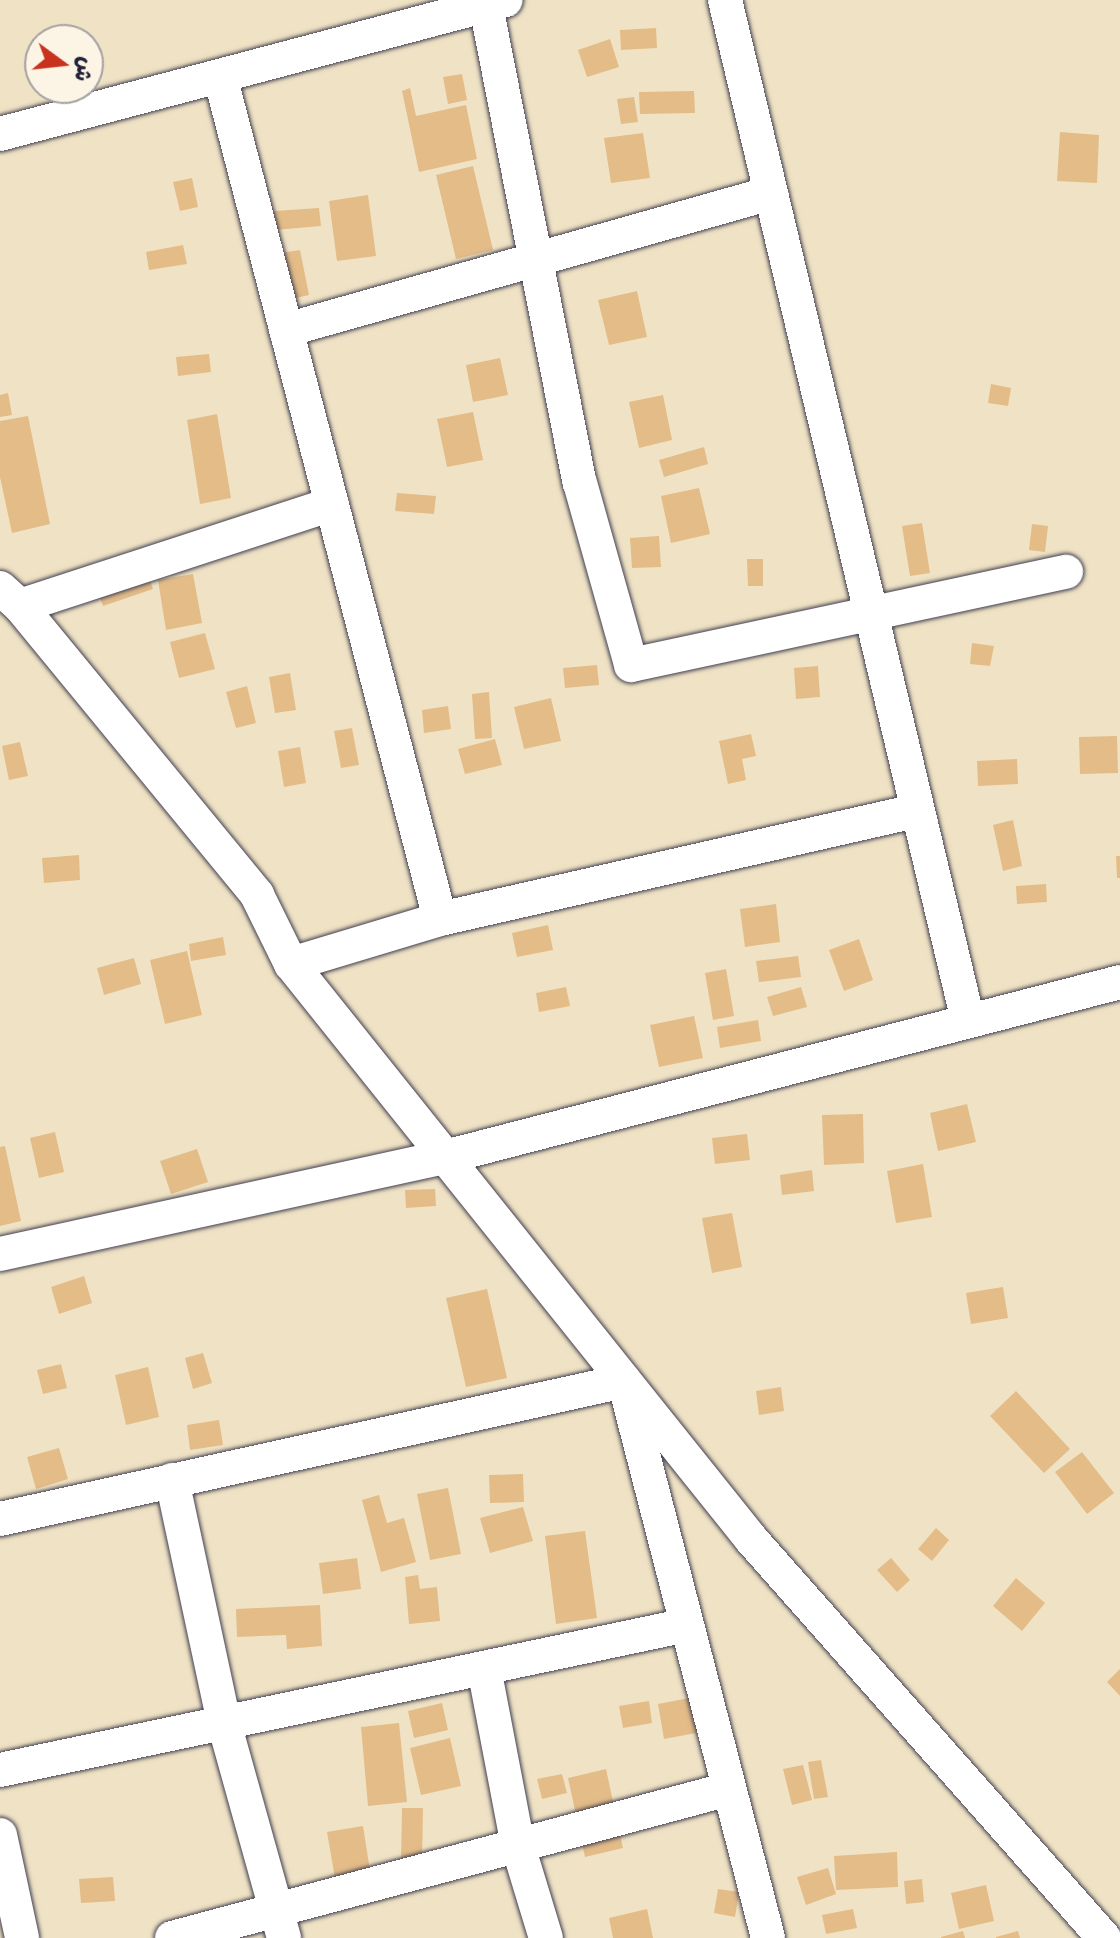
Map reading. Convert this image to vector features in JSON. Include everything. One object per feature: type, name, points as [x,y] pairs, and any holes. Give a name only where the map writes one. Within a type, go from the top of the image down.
[{"type":"street","points":[[725,0],[915,811],[968,1021]]},
{"type":"street","points":[[0,134],[497,3],[536,259],[580,483],[631,665],[1066,572]]},
{"type":"street","points":[[220,76],[440,919]]},
{"type":"street","points":[[286,330],[771,193]]},
{"type":"street","points":[[332,504],[10,597],[257,895],[291,964],[751,1539],[1104,1938]]},
{"type":"street","points":[[291,964],[440,919],[915,811]]},
{"type":"street","points":[[0,1254],[445,1157],[1120,982]]},
{"type":"street","points":[[0,1519],[624,1381]]},
{"type":"street","points":[[624,1381],[768,1938]]},
{"type":"street","points":[[172,1480],[224,1723],[280,1924]]},
{"type":"street","points":[[0,1770],[687,1625]]},
{"type":"street","points":[[484,1668],[518,1846],[546,1938]]},
{"type":"street","points":[[172,1938],[280,1924],[518,1846],[729,1789]]},
{"type":"street","points":[[0,1835],[22,1938]]},
{"type":"building","points":[[656,28],[657,48],[621,50],[620,30]]},
{"type":"building","points":[[610,39],[619,67],[587,77],[578,50]]},
{"type":"building","points":[[462,74],[467,100],[448,104],[443,77]]},
{"type":"building","points":[[410,88],[416,116],[466,105],[477,159],[419,172],[402,91]]},
{"type":"building","points":[[694,91],[695,113],[640,114],[639,92]]},
{"type":"building","points":[[634,97],[638,122],[621,124],[617,99]]},
{"type":"building","points":[[1060,132],[1099,135],[1097,183],[1057,181]]},
{"type":"building","points":[[643,133],[650,178],[611,183],[604,138]]},
{"type":"building","points":[[473,166],[493,250],[456,259],[436,175]]},
{"type":"building","points":[[192,178],[198,207],[180,211],[173,182]]},
{"type":"building","points":[[368,195],[376,256],[337,261],[329,201]]},
{"type":"building","points":[[319,208],[321,226],[275,230],[274,211]]},
{"type":"building","points":[[183,245],[187,264],[149,270],[146,252]]},
{"type":"building","points":[[300,250],[309,295],[291,299],[281,253]]},
{"type":"building","points":[[637,291],[647,337],[609,345],[598,300]]},
{"type":"building","points":[[209,354],[211,372],[178,376],[176,357]]},
{"type":"building","points":[[500,358],[508,395],[473,402],[466,365]]},
{"type":"building","points":[[991,384],[1011,388],[1008,406],[988,403]]},
{"type":"building","points":[[8,393],[12,415],[0,417],[0,395]]},
{"type":"building","points":[[663,395],[672,440],[639,448],[629,402]]},
{"type":"building","points":[[473,412],[483,460],[447,467],[437,419]]},
{"type":"building","points":[[217,414],[231,498],[200,504],[187,420]]},
{"type":"building","points":[[28,416],[50,524],[12,533],[0,477],[0,421]]},
{"type":"building","points":[[704,447],[708,464],[664,477],[659,460]]},
{"type":"building","points":[[699,488],[710,534],[671,543],[661,496]]},
{"type":"building","points":[[397,493],[436,496],[434,514],[395,511]]},
{"type":"building","points":[[922,523],[930,573],[910,576],[902,526]]},
{"type":"building","points":[[1032,524],[1048,526],[1045,552],[1029,550]]},
{"type":"building","points":[[659,536],[661,567],[632,568],[630,538]]},
{"type":"building","points":[[747,559],[763,559],[763,586],[748,586]]},
{"type":"building","points":[[146,569],[153,589],[103,606],[96,586]]},
{"type":"building","points":[[193,574],[202,623],[166,630],[158,580]]},
{"type":"building","points":[[205,633],[215,669],[179,678],[170,642]]},
{"type":"building","points":[[972,643],[994,646],[990,666],[970,664]]},
{"type":"building","points":[[597,665],[599,685],[565,688],[563,668]]},
{"type":"building","points":[[818,666],[820,697],[796,699],[794,668]]},
{"type":"building","points":[[290,673],[296,710],[275,713],[269,677]]},
{"type":"building","points":[[247,686],[256,723],[236,728],[226,692]]},
{"type":"building","points":[[489,692],[492,738],[475,739],[472,694]]},
{"type":"building","points":[[551,698],[561,741],[524,749],[514,707]]},
{"type":"building","points":[[448,706],[451,729],[424,733],[422,710]]},
{"type":"building","points":[[352,728],[359,765],[341,768],[334,731]]},
{"type":"building","points":[[751,734],[756,756],[742,759],[746,780],[728,784],[719,741]]},
{"type":"building","points":[[1117,736],[1118,773],[1080,774],[1079,737]]},
{"type":"building","points":[[495,739],[502,765],[465,774],[458,749]]},
{"type":"building","points":[[20,742],[28,776],[9,780],[2,746]]},
{"type":"building","points":[[300,747],[306,783],[284,787],[278,751]]},
{"type":"building","points":[[1017,759],[1018,784],[978,786],[977,761]]},
{"type":"building","points":[[1013,820],[1022,866],[1003,871],[993,825]]},
{"type":"building","points":[[79,855],[80,880],[44,883],[42,858]]},
{"type":"building","points":[[1116,856],[1120,856],[1120,878],[1117,878]]},
{"type":"building","points":[[1046,884],[1047,902],[1017,904],[1016,886]]},
{"type":"building","points":[[776,904],[780,942],[745,947],[740,909]]},
{"type":"building","points":[[548,925],[553,950],[517,957],[512,933]]},
{"type":"building","points":[[223,937],[226,955],[191,961],[189,944]]},
{"type":"building","points":[[859,939],[873,980],[844,991],[829,950]]},
{"type":"building","points":[[187,951],[202,1015],[165,1024],[150,960]]},
{"type":"building","points":[[798,956],[801,977],[759,982],[756,961]]},
{"type":"building","points":[[134,958],[141,984],[104,995],[97,968]]},
{"type":"building","points":[[726,969],[734,1016],[713,1020],[705,973]]},
{"type":"building","points":[[566,987],[570,1006],[539,1012],[536,993]]},
{"type":"building","points":[[801,987],[807,1007],[773,1016],[767,997]]},
{"type":"building","points":[[694,1016],[703,1058],[659,1067],[650,1025]]},
{"type":"building","points":[[758,1020],[761,1041],[720,1048],[717,1027]]},
{"type":"building","points":[[967,1104],[976,1142],[938,1151],[930,1113]]},
{"type":"building","points":[[863,1114],[864,1163],[824,1165],[822,1115]]},
{"type":"building","points":[[55,1132],[64,1172],[39,1178],[30,1138]]},
{"type":"building","points":[[747,1134],[750,1160],[715,1164],[712,1138]]},
{"type":"building","points":[[5,1146],[21,1221],[0,1226],[0,1147]]},
{"type":"building","points":[[197,1149],[208,1182],[171,1194],[160,1161]]},
{"type":"building","points":[[923,1164],[932,1217],[896,1223],[887,1171]]},
{"type":"building","points":[[812,1170],[814,1191],[782,1195],[780,1175]]},
{"type":"building","points":[[435,1189],[436,1206],[406,1208],[405,1190]]},
{"type":"building","points":[[732,1213],[742,1267],[712,1273],[702,1218]]},
{"type":"building","points":[[84,1276],[92,1303],[59,1314],[51,1287]]},
{"type":"building","points":[[1003,1287],[1008,1318],[971,1324],[966,1293]]},
{"type":"building","points":[[487,1289],[507,1378],[466,1387],[446,1298]]},
{"type":"building","points":[[203,1353],[212,1383],[193,1389],[185,1358]]},
{"type":"building","points":[[61,1364],[67,1388],[43,1394],[37,1370]]},
{"type":"building","points":[[148,1367],[159,1417],[126,1425],[115,1375]]},
{"type":"building","points":[[781,1387],[784,1411],[759,1415],[756,1391]]},
{"type":"building","points":[[1016,1391],[1070,1449],[1044,1473],[990,1416]]},
{"type":"building","points":[[219,1420],[223,1445],[190,1450],[187,1425]]},
{"type":"building","points":[[59,1448],[68,1479],[36,1489],[27,1457]]},
{"type":"building","points":[[1082,1452],[1114,1493],[1087,1514],[1055,1472]]},
{"type":"building","points":[[523,1474],[524,1502],[490,1503],[489,1475]]},
{"type":"building","points":[[448,1488],[461,1554],[430,1560],[417,1494]]},
{"type":"building","points":[[379,1495],[387,1523],[404,1518],[416,1562],[381,1572],[362,1500]]},
{"type":"building","points":[[523,1507],[533,1541],[490,1553],[480,1518]]},
{"type":"building","points":[[936,1528],[949,1540],[932,1561],[918,1549]]},
{"type":"building","points":[[585,1531],[597,1618],[556,1624],[545,1536]]},
{"type":"building","points":[[357,1558],[361,1589],[323,1594],[319,1563]]},
{"type":"building","points":[[891,1558],[910,1580],[897,1592],[877,1570]]},
{"type":"building","points":[[418,1575],[420,1589],[437,1587],[440,1621],[409,1624],[405,1577]]},
{"type":"building","points":[[1016,1578],[1045,1603],[1022,1631],[993,1606]]},
{"type":"building","points":[[320,1605],[322,1646],[287,1649],[286,1635],[237,1637],[236,1609]]},
{"type":"building","points":[[1120,1669],[1120,1696],[1107,1682]]},
{"type":"building","points":[[700,1696],[707,1731],[664,1739],[658,1704]]},
{"type":"building","points":[[649,1701],[652,1723],[623,1728],[619,1706]]},
{"type":"building","points":[[442,1703],[448,1730],[414,1738],[408,1711]]},
{"type":"building","points":[[399,1723],[407,1802],[368,1806],[361,1727]]},
{"type":"building","points":[[450,1738],[461,1786],[421,1795],[410,1748]]},
{"type":"building","points":[[821,1760],[828,1797],[814,1799],[808,1762]]},
{"type":"building","points":[[803,1765],[812,1800],[792,1805],[783,1769]]},
{"type":"building","points":[[606,1769],[623,1848],[585,1857],[568,1778]]},
{"type":"building","points":[[562,1774],[567,1793],[542,1799],[537,1779]]},
{"type":"building","points":[[402,1808],[423,1808],[422,1861],[401,1861]]},
{"type":"building","points":[[363,1826],[371,1877],[336,1884],[327,1832]]},
{"type":"building","points":[[897,1852],[898,1887],[836,1890],[834,1856]]},
{"type":"building","points":[[828,1868],[836,1894],[806,1905],[797,1877]]},
{"type":"building","points":[[113,1877],[115,1901],[81,1903],[79,1879]]},
{"type":"building","points":[[922,1879],[924,1902],[906,1904],[904,1881]]},
{"type":"building","points":[[986,1885],[994,1921],[959,1929],[951,1893]]},
{"type":"building","points":[[718,1889],[739,1892],[735,1917],[714,1913]]},
{"type":"building","points":[[647,1909],[653,1938],[613,1938],[609,1918]]},
{"type":"building","points":[[853,1909],[857,1928],[826,1934],[822,1915]]},
{"type":"building","points":[[963,1931],[965,1938],[941,1938],[941,1937]]},
{"type":"building","points":[[1018,1931],[1020,1938],[996,1938],[996,1937]]}]
